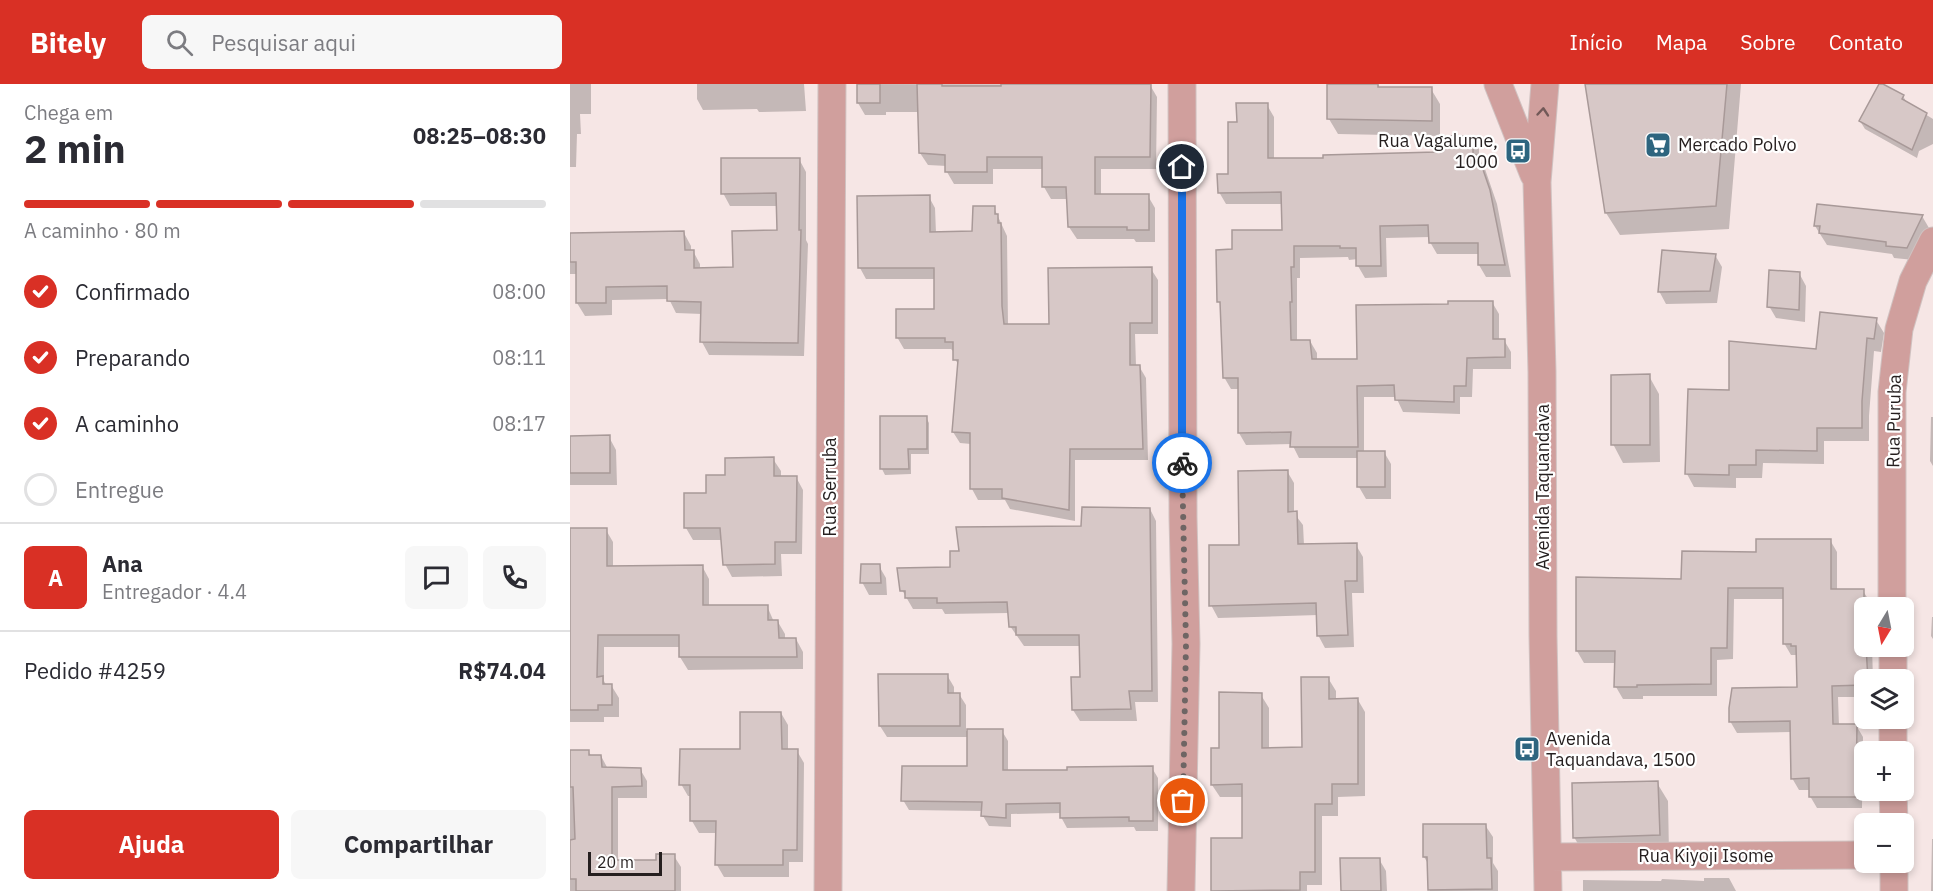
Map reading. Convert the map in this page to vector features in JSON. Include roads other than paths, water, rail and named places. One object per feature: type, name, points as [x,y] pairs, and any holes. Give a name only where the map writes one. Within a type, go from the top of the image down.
[{"type":"street","name":"Rua Serruba","points":[[828,891],[832,84]]},
{"type":"street","points":[[1181,891],[1186,644],[1183,518],[1182,84]]},
{"type":"street","points":[[1498,84],[1537,182]]},
{"type":"street","name":"Avenida Taquandava","points":[[1545,84],[1537,182],[1542,372],[1543,636],[1548,891]]},
{"type":"street","name":"Rua Puruba","points":[[1892,597],[1892,392],[1899,329],[1914,281],[1933,241]]},
{"type":"street","name":"Rua Kiyoji Isome","points":[[1548,857],[1854,855]]},
{"type":"street","points":[[1894,873],[1894,891]]},
{"type":"place","name":"Mercado Polvo","points":[[1658,145]]},
{"type":"place","name":"Rua Vagalume, 1000","points":[[1518,151]]},
{"type":"place","name":"Avenida Taquandava, 1500","points":[[1527,749]]}]
